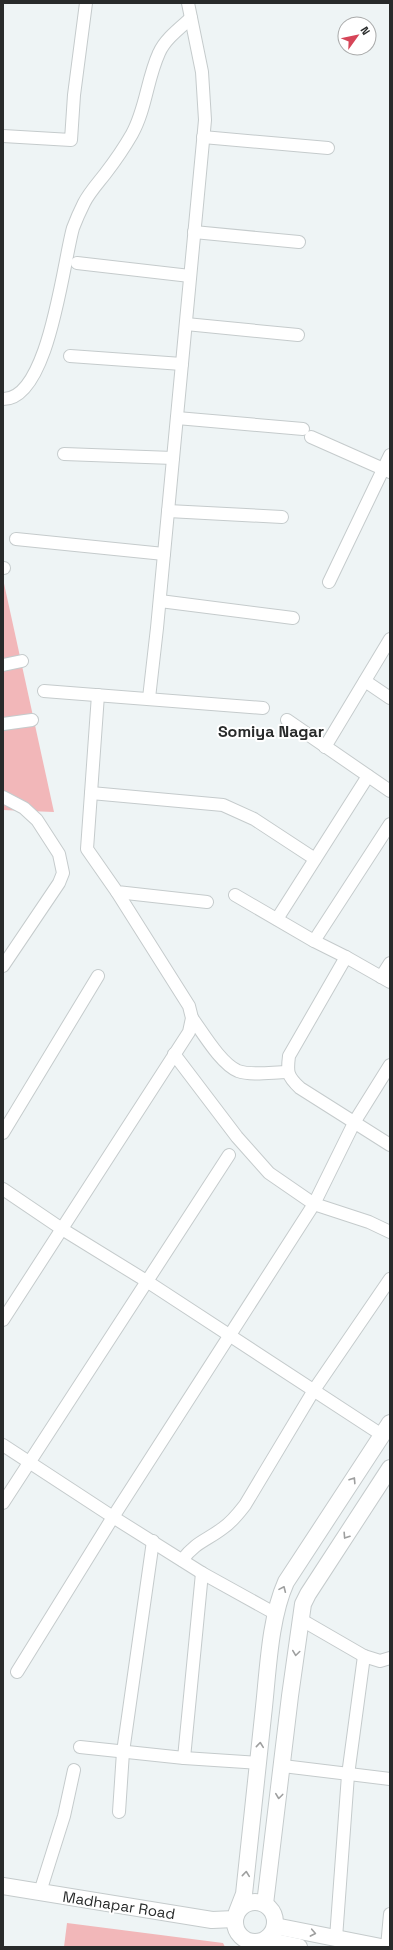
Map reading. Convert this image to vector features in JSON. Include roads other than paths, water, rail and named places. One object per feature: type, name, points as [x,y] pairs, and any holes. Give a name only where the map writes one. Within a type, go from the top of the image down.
[{"type":"main road","points":[[299,1947],[252,1942],[244,1939],[238,1928],[244,1894],[276,1614],[280,1596],[286,1582],[386,1429]]},
{"type":"main road","points":[[265,1904],[303,1604],[390,1468]]},
{"type":"main road","name":"Madhapar Road","points":[[5,1883],[40,1892],[212,1920],[238,1928]]},
{"type":"main road","points":[[238,1928],[249,1902],[265,1904],[272,1910],[275,1917],[275,1926],[272,1933],[262,1943]]},
{"type":"main road","points":[[275,1926],[381,1947]]},
{"type":"street","points":[[3,136],[71,140],[74,95],[86,3]]},
{"type":"street","points":[[149,698],[160,601],[205,120],[202,72],[188,3]]},
{"type":"street","points":[[3,399],[18,395],[28,386],[40,362],[52,323],[73,228],[84,202],[113,163],[133,132],[145,102],[159,53],[171,37],[191,18]]},
{"type":"street","points":[[203,137],[328,148]]},
{"type":"street","points":[[194,232],[299,242]]},
{"type":"street","points":[[77,263],[190,276]]},
{"type":"street","points":[[186,324],[298,335]]},
{"type":"street","points":[[70,356],[182,364]]},
{"type":"street","points":[[177,418],[307,433],[387,471]]},
{"type":"street","points":[[64,454],[173,458]]},
{"type":"street","points":[[329,582],[387,471],[390,455]]},
{"type":"street","points":[[168,511],[282,517]]},
{"type":"street","points":[[16,539],[164,554]]},
{"type":"street","points":[[160,601],[293,618]]},
{"type":"street","points":[[325,747],[390,639]]},
{"type":"street","points":[[3,665],[22,661]]},
{"type":"street","points":[[365,681],[390,698]]},
{"type":"street","points":[[44,691],[263,708]]},
{"type":"street","points":[[98,695],[87,849],[117,892],[189,1006],[192,1018],[220,1056],[239,1071],[288,1072]]},
{"type":"street","points":[[3,724],[32,720]]},
{"type":"street","points":[[287,720],[390,791]]},
{"type":"street","points":[[277,919],[368,776]]},
{"type":"street","points":[[91,793],[223,805],[254,819],[315,860]]},
{"type":"street","points":[[3,798],[24,808],[37,820],[59,854],[63,873],[59,883],[3,966]]},
{"type":"street","points":[[314,941],[390,824]]},
{"type":"street","points":[[117,892],[207,902]]},
{"type":"street","points":[[235,895],[314,941],[386,979],[390,963]]},
{"type":"street","points":[[346,957],[290,1056],[288,1072],[292,1080],[300,1088],[355,1121],[390,1145]]},
{"type":"street","points":[[3,1133],[98,976]]},
{"type":"street","points":[[3,1320],[189,1032],[192,1018]]},
{"type":"street","points":[[174,1054],[237,1137],[269,1173],[314,1204],[369,1222],[390,1232]]},
{"type":"street","points":[[17,1672],[113,1517],[314,1204],[355,1121],[390,1065]]},
{"type":"street","points":[[3,1503],[29,1461],[148,1282],[229,1155]]},
{"type":"street","points":[[3,1189],[62,1229],[148,1282],[314,1390],[386,1429]]},
{"type":"street","points":[[182,1560],[196,1544],[222,1529],[233,1520],[245,1505],[314,1390],[390,1279]]},
{"type":"street","points":[[3,1445],[202,1573],[276,1614]]},
{"type":"street","points":[[119,1812],[123,1752],[153,1542]]},
{"type":"street","points":[[184,1758],[202,1573]]},
{"type":"street","points":[[300,1619],[364,1656],[380,1661],[390,1658]]},
{"type":"street","points":[[336,1938],[348,1775],[364,1656]]},
{"type":"street","points":[[80,1747],[184,1758],[259,1763]]},
{"type":"street","points":[[283,1766],[390,1779]]},
{"type":"street","points":[[40,1892],[64,1816],[74,1770]]},
{"type":"street","points":[[387,1947],[390,1914]]},
{"type":"district","name":"Somiya Nagar","points":[[271,731]]}]
